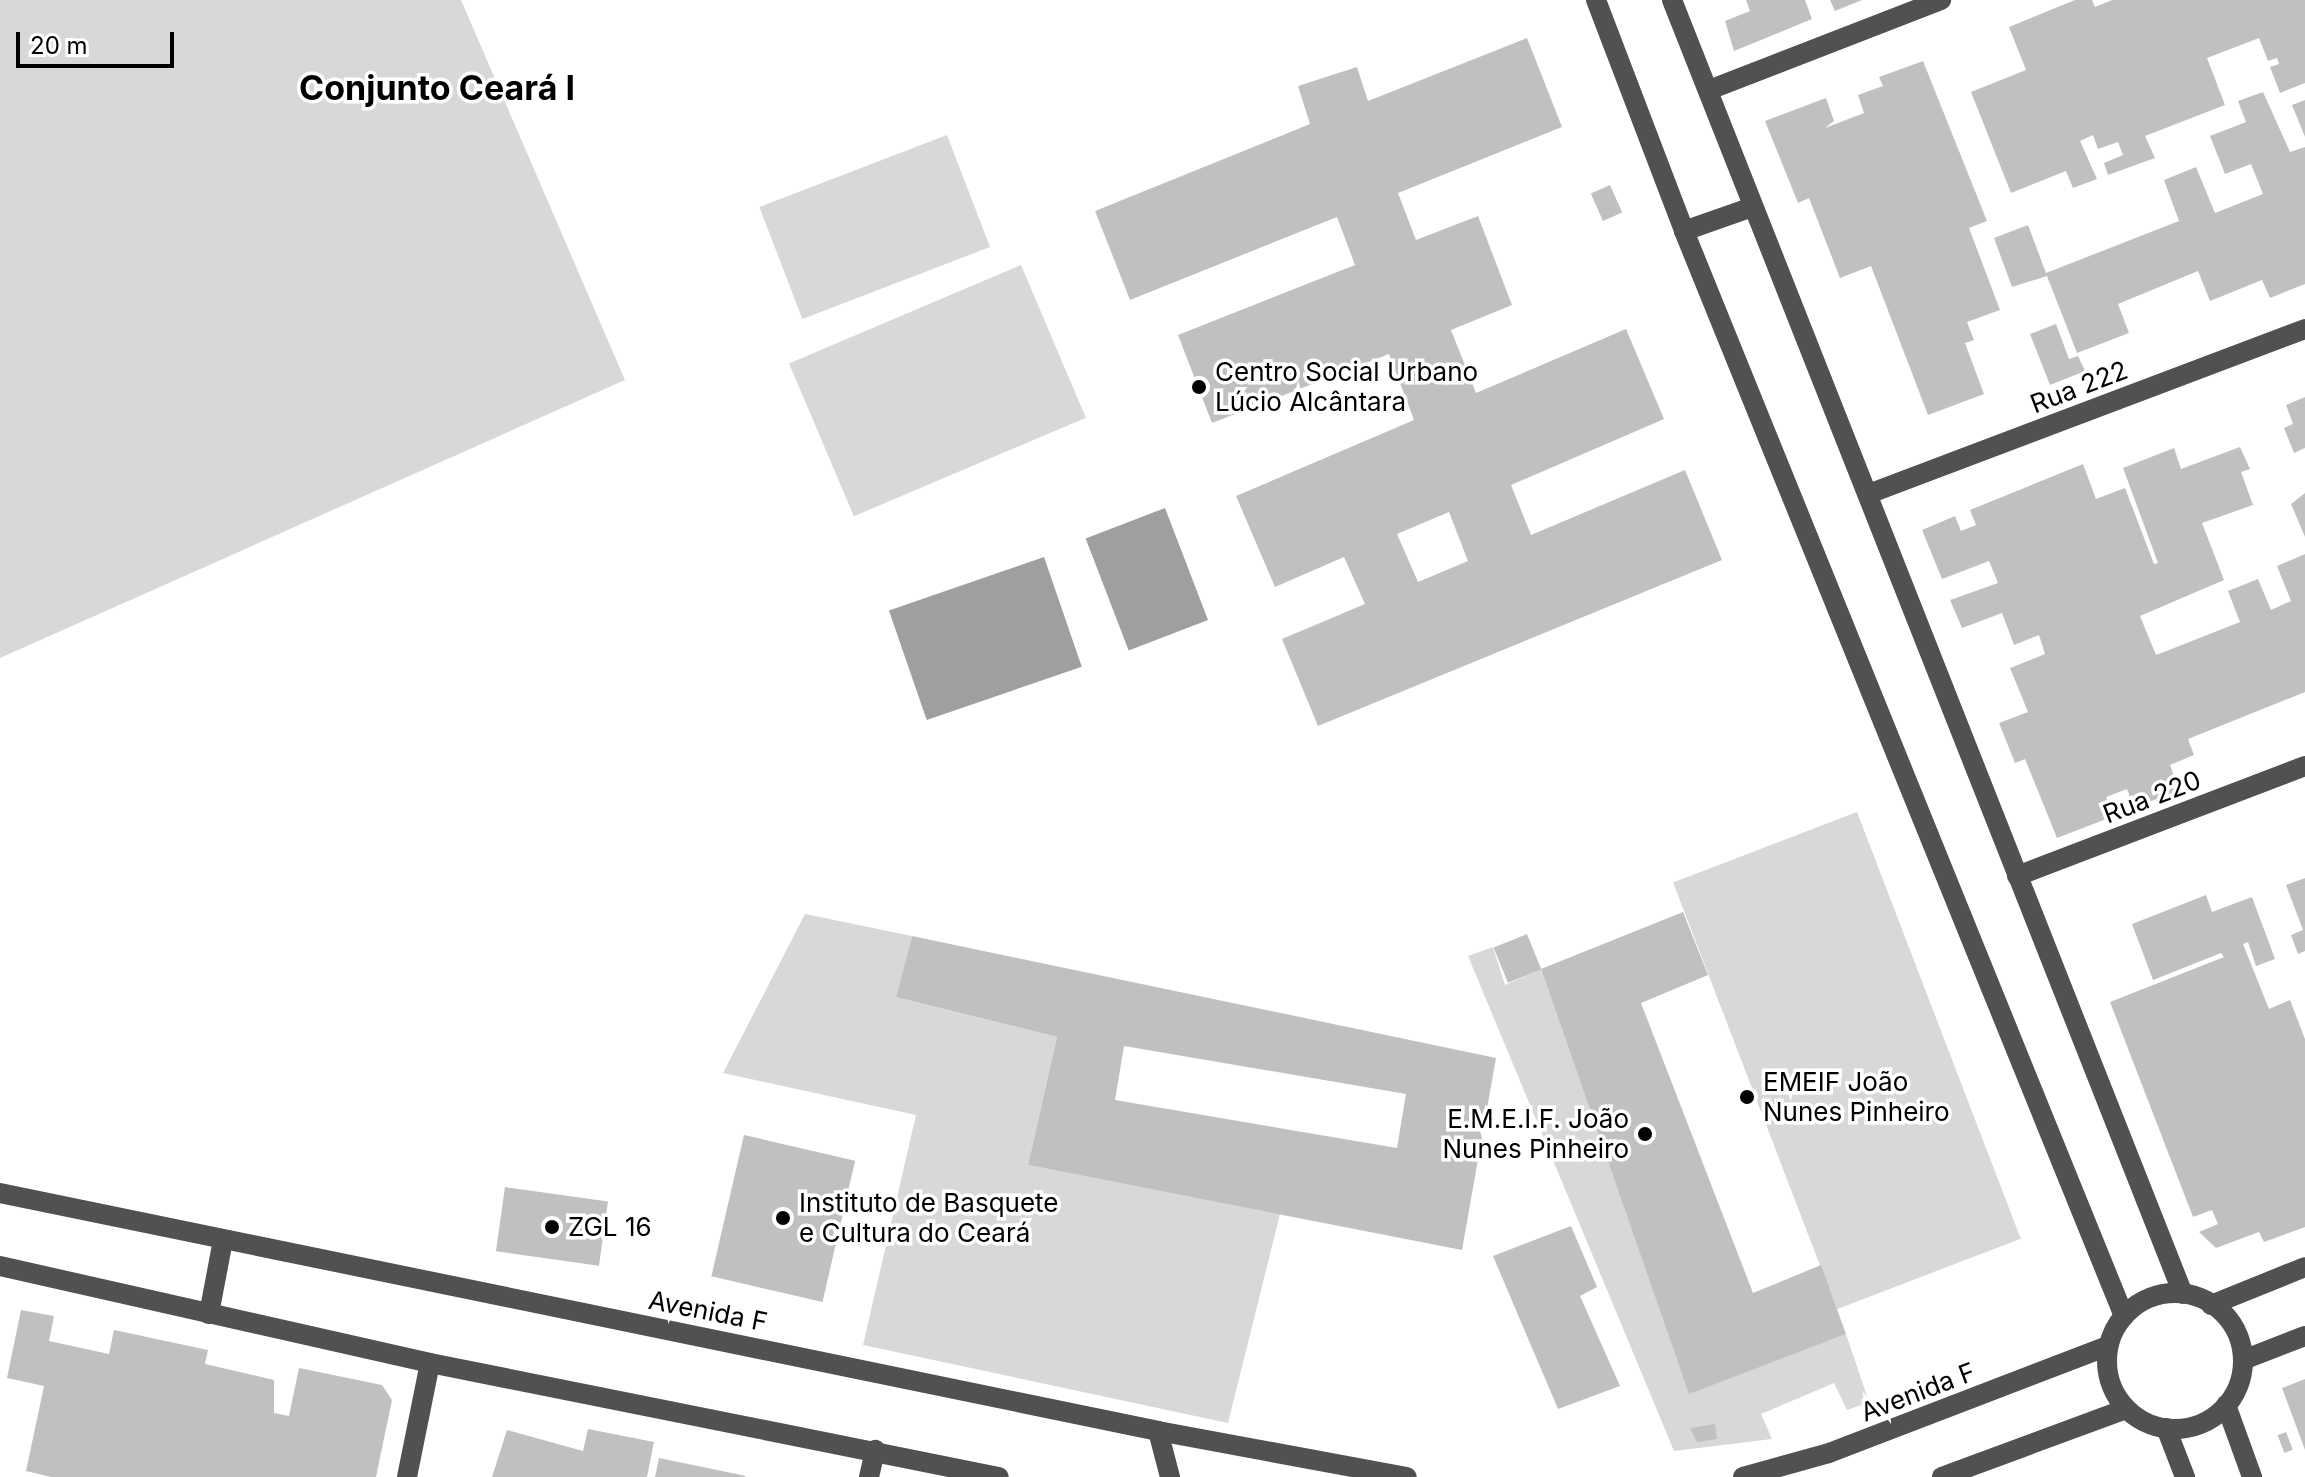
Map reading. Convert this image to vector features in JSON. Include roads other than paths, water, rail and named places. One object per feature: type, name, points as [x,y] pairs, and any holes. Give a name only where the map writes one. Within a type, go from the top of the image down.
[{"type":"street","points":[[1596,0],[1684,231],[2124,1316]]},
{"type":"street","points":[[1672,0],[1752,207],[1871,493],[2017,876],[2183,1294]]},
{"type":"street","points":[[1709,90],[1941,0]]},
{"type":"street","points":[[1684,231],[1752,207]]},
{"type":"street","name":"Rua 222","points":[[1871,493],[2305,329]]},
{"type":"street","name":"Rua 220","points":[[2017,876],[2305,766]]},
{"type":"street","name":"Avenida F","points":[[0,1193],[1158,1431],[1407,1477]]},
{"type":"street","points":[[209,1314],[223,1240]]},
{"type":"street","points":[[0,1266],[430,1363],[999,1477]]},
{"type":"street","points":[[2211,1305],[2305,1267]]},
{"type":"street","points":[[2183,1294],[2211,1305],[2234,1326],[2243,1360],[2239,1383],[2226,1405],[2205,1423],[2166,1428],[2133,1415],[2109,1378],[2110,1340],[2124,1316],[2154,1297],[2183,1294]]},
{"type":"street","points":[[2243,1360],[2305,1336]]},
{"type":"street","name":"Avenida F","points":[[1743,1477],[1829,1453],[2110,1340]]},
{"type":"street","points":[[407,1477],[430,1363]]},
{"type":"street","points":[[2226,1405],[2252,1477]]},
{"type":"street","points":[[1942,1477],[2133,1415]]},
{"type":"street","points":[[2166,1428],[2185,1477]]},
{"type":"street","points":[[1158,1431],[1170,1477]]},
{"type":"street","points":[[869,1477],[875,1450]]},
{"type":"place","name":"Centro Social Urbano Lúcio Alcântara","points":[[1199,387]]},
{"type":"place","name":"EMEIF João Nunes Pinheiro","points":[[1747,1097]]},
{"type":"place","name":"E.M.E.I.F. João Nunes Pinheiro","points":[[1645,1134]]},
{"type":"place","name":"Instituto de Basquete e Cultura do Ceará","points":[[783,1218]]},
{"type":"place","name":"ZGL 16","points":[[552,1227]]},
{"type":"district","name":"Conjunto Ceará I","points":[[437,88]]}]
